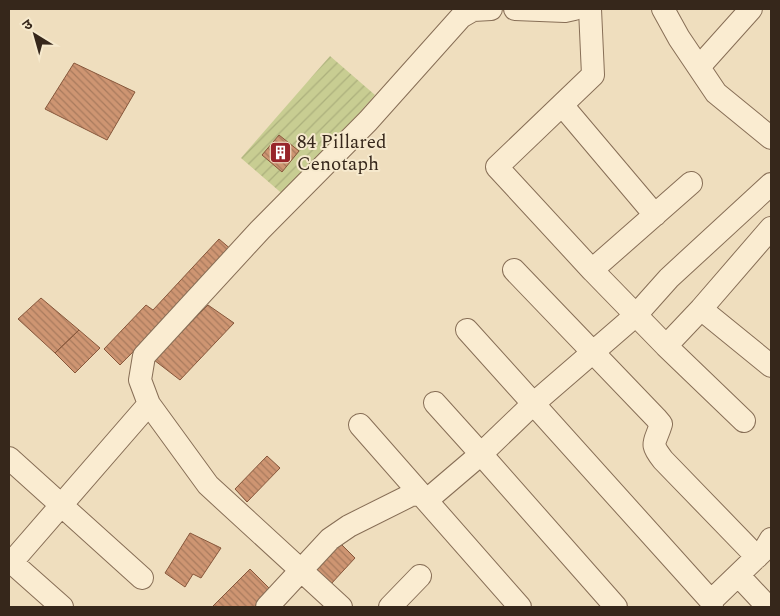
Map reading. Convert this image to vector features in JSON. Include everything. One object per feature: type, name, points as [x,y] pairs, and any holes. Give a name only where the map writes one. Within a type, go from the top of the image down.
[{"type":"street","points":[[341,607],[208,485],[149,404],[140,380],[144,356],[260,230],[368,121],[461,17],[478,9]]},
{"type":"street","points":[[515,9],[566,11],[574,9]]},
{"type":"street","points":[[590,9],[593,75],[497,166],[592,270],[666,346],[744,421]]},
{"type":"street","points":[[663,9],[679,38],[716,93],[771,138]]},
{"type":"street","points":[[699,67],[751,9]]},
{"type":"street","points":[[562,105],[655,214]]},
{"type":"street","points":[[592,270],[691,182]]},
{"type":"street","points":[[267,607],[330,539],[349,526],[411,495],[424,497],[481,454],[533,404],[636,315],[669,278],[771,184]]},
{"type":"street","points":[[666,346],[702,309],[771,228]]},
{"type":"street","points":[[514,270],[656,418],[661,424],[653,442],[655,450],[757,557]]},
{"type":"street","points":[[702,309],[771,366]]},
{"type":"street","points":[[467,330],[712,604],[738,574],[765,549],[771,539]]},
{"type":"street","points":[[435,403],[616,607]]},
{"type":"street","points":[[62,607],[10,561],[62,505],[149,404]]},
{"type":"street","points":[[360,426],[520,607]]},
{"type":"street","points":[[9,458],[142,578]]},
{"type":"street","points":[[738,574],[768,607]]},
{"type":"street","points":[[390,607],[420,576]]},
{"type":"green space","points":[[330,56],[375,95],[286,197],[241,158]]},
{"type":"building","points":[[74,63],[135,92],[107,140],[45,109]]},
{"type":"building","name":"84 Pillared Cenotaph","points":[[279,135],[299,151],[282,172],[262,155]]},
{"type":"building","points":[[219,239],[233,251],[120,365],[104,349],[146,305],[153,310]]},
{"type":"building","points":[[41,298],[79,330],[55,353],[18,319]]},
{"type":"building","points":[[208,305],[234,323],[180,380],[154,360]]},
{"type":"building","points":[[79,330],[100,348],[75,373],[55,353]]},
{"type":"building","points":[[267,456],[280,468],[247,502],[235,489]]},
{"type":"building","points":[[190,533],[221,548],[201,578],[193,574],[185,587],[165,573]]},
{"type":"building","points":[[340,543],[355,558],[331,584],[313,569]]},
{"type":"building","points":[[250,569],[273,592],[257,607],[212,607]]},
{"type":"place","name":"84 Pillared Cenotaph","points":[[281,153]]}]
